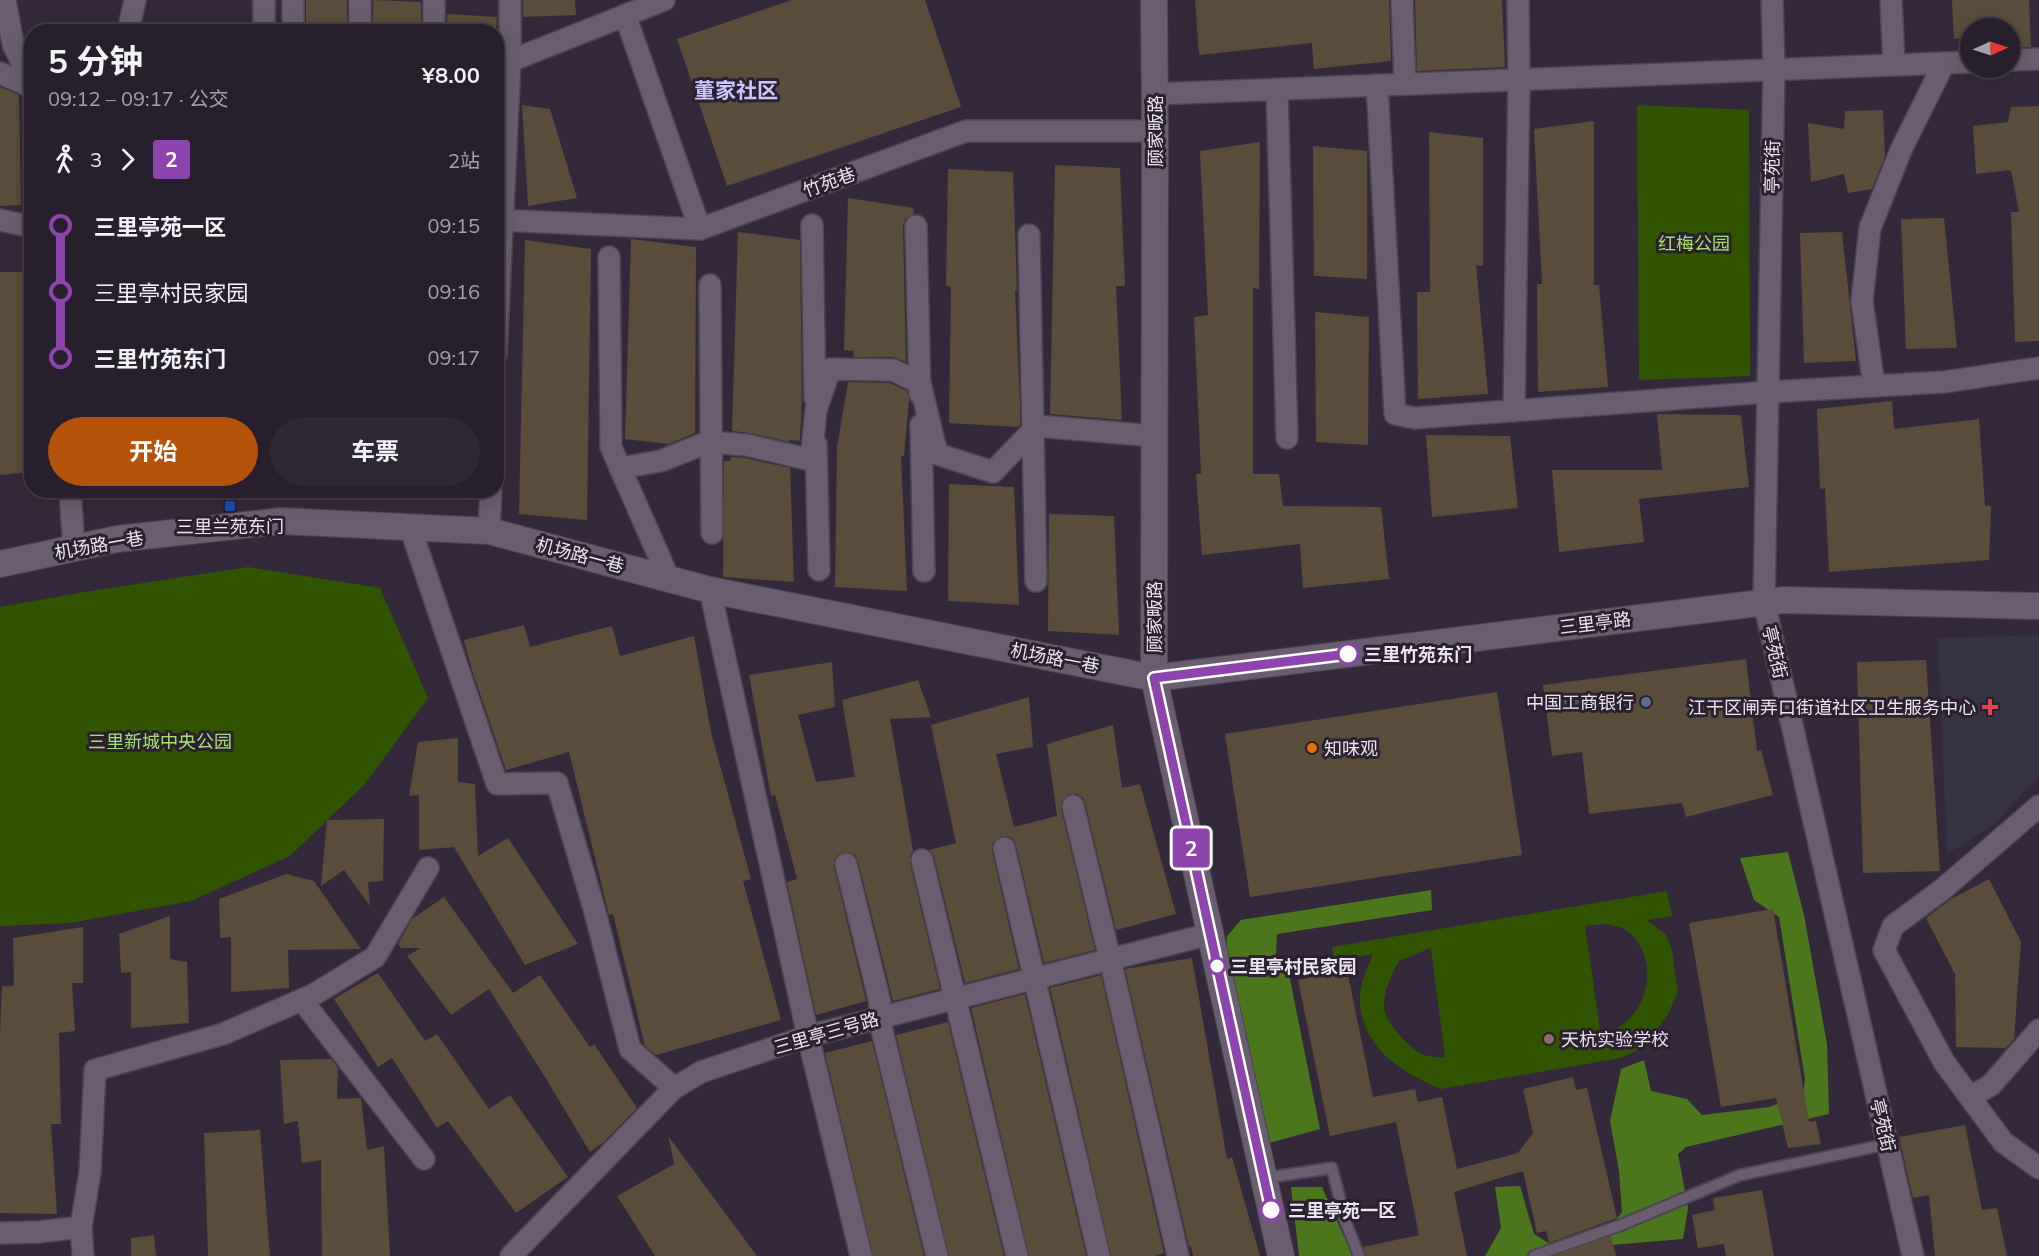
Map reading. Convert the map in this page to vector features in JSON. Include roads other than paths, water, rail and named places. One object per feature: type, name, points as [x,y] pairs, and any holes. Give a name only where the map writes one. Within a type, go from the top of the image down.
[{"type":"street","points":[[5,0],[13,44],[24,68]]},
{"type":"street","points":[[130,24],[135,0]]},
{"type":"street","points":[[264,0],[264,24]]},
{"type":"street","points":[[293,0],[293,24]]},
{"type":"street","points":[[360,0],[360,24]]},
{"type":"street","points":[[434,0],[434,24]]},
{"type":"street","points":[[504,148],[510,61],[510,0]]},
{"type":"street","points":[[510,61],[664,0]]},
{"type":"street","name":"顾家畈路","points":[[1154,0],[1154,678],[1281,1256]]},
{"type":"street","points":[[1402,0],[1405,84]]},
{"type":"street","points":[[1514,411],[1518,0]]},
{"type":"street","name":"亭苑街","points":[[1772,0],[1774,69],[1764,602],[1913,1256]]},
{"type":"street","points":[[1892,0],[1894,65]]},
{"type":"street","points":[[626,15],[700,230]]},
{"type":"street","points":[[2020,60],[2039,59]]},
{"type":"street","points":[[1155,94],[1960,62]]},
{"type":"street","points":[[1874,386],[1862,301],[1870,228],[1901,150],[1944,63]]},
{"type":"street","points":[[0,73],[24,83]]},
{"type":"street","points":[[1377,85],[1395,414],[1415,418],[1768,392],[1944,382],[2039,368]]},
{"type":"street","points":[[1277,90],[1287,438]]},
{"type":"street","name":"竹苑巷","points":[[504,220],[700,230],[966,131],[1155,131]]},
{"type":"street","points":[[0,220],[24,225]]},
{"type":"street","points":[[812,225],[819,570]]},
{"type":"street","points":[[916,226],[924,572]]},
{"type":"street","points":[[1029,235],[1036,580]]},
{"type":"street","points":[[609,257],[611,447],[669,579]]},
{"type":"street","points":[[711,285],[712,533]]},
{"type":"street","points":[[620,468],[661,461],[712,442],[747,445],[811,460],[816,410],[830,369],[894,370],[920,383],[937,454],[993,472],[1037,426],[1155,436]]},
{"type":"street","points":[[71,498],[74,549]]},
{"type":"street","points":[[489,531],[491,498]]},
{"type":"street","name":"机场路一巷","points":[[0,564],[117,539],[281,520],[489,531],[710,590],[1154,678]]},
{"type":"street","points":[[410,527],[497,784],[557,783],[595,912],[630,1049],[674,1088]]},
{"type":"street","points":[[710,590],[808,1036],[861,1256]]},
{"type":"street","name":"三里亭路","points":[[1154,678],[1784,600],[2039,606]]},
{"type":"street","points":[[1073,806],[1178,1256]]},
{"type":"street","points":[[2039,806],[1942,889],[1893,926],[1884,950],[1944,1062],[2003,1142],[2039,1168]]},
{"type":"street","points":[[1004,848],[1099,1256]]},
{"type":"street","points":[[922,860],[1017,1256]]},
{"type":"street","points":[[846,864],[880,1003],[879,1018],[938,1256]]},
{"type":"street","points":[[83,1256],[81,1227],[90,1172],[95,1070],[222,1034],[302,1000],[375,957],[428,868]]},
{"type":"street","name":"三里亭三号路","points":[[511,1256],[674,1088],[701,1072],[808,1036],[1210,934]]},
{"type":"street","points":[[302,1000],[424,1159]]},
{"type":"street","points":[[1970,1097],[1991,1085],[2039,1030]]},
{"type":"street","points":[[0,1233],[39,1232],[81,1227]]},
{"type":"lane","points":[[1534,1256],[1621,1226],[1740,1175],[1888,1144]]},
{"type":"lane","points":[[1264,1178],[1332,1168],[1344,1220],[1359,1256]]},
{"type":"place","name":"三里兰苑东门","points":[[230,506]]},
{"type":"place","name":"三里竹苑东门","points":[[1348,654]]},
{"type":"place","name":"中国工商银行","points":[[1646,702]]},
{"type":"place","name":"江干区闸弄口街道社区卫生服务中心","points":[[1990,707]]},
{"type":"place","name":"知味观","points":[[1312,748]]},
{"type":"place","name":"三里亭村民家园","points":[[1217,966]]},
{"type":"place","name":"天杭实验学校","points":[[1549,1039]]},
{"type":"place","name":"三里亭苑一区","points":[[1271,1210]]},
{"type":"district","name":"董家社区","points":[[736,90]]},
{"type":"park label","name":"红梅公园","points":[[1694,243]]},
{"type":"park label","name":"三里新城中央公园","points":[[160,741]]}]
